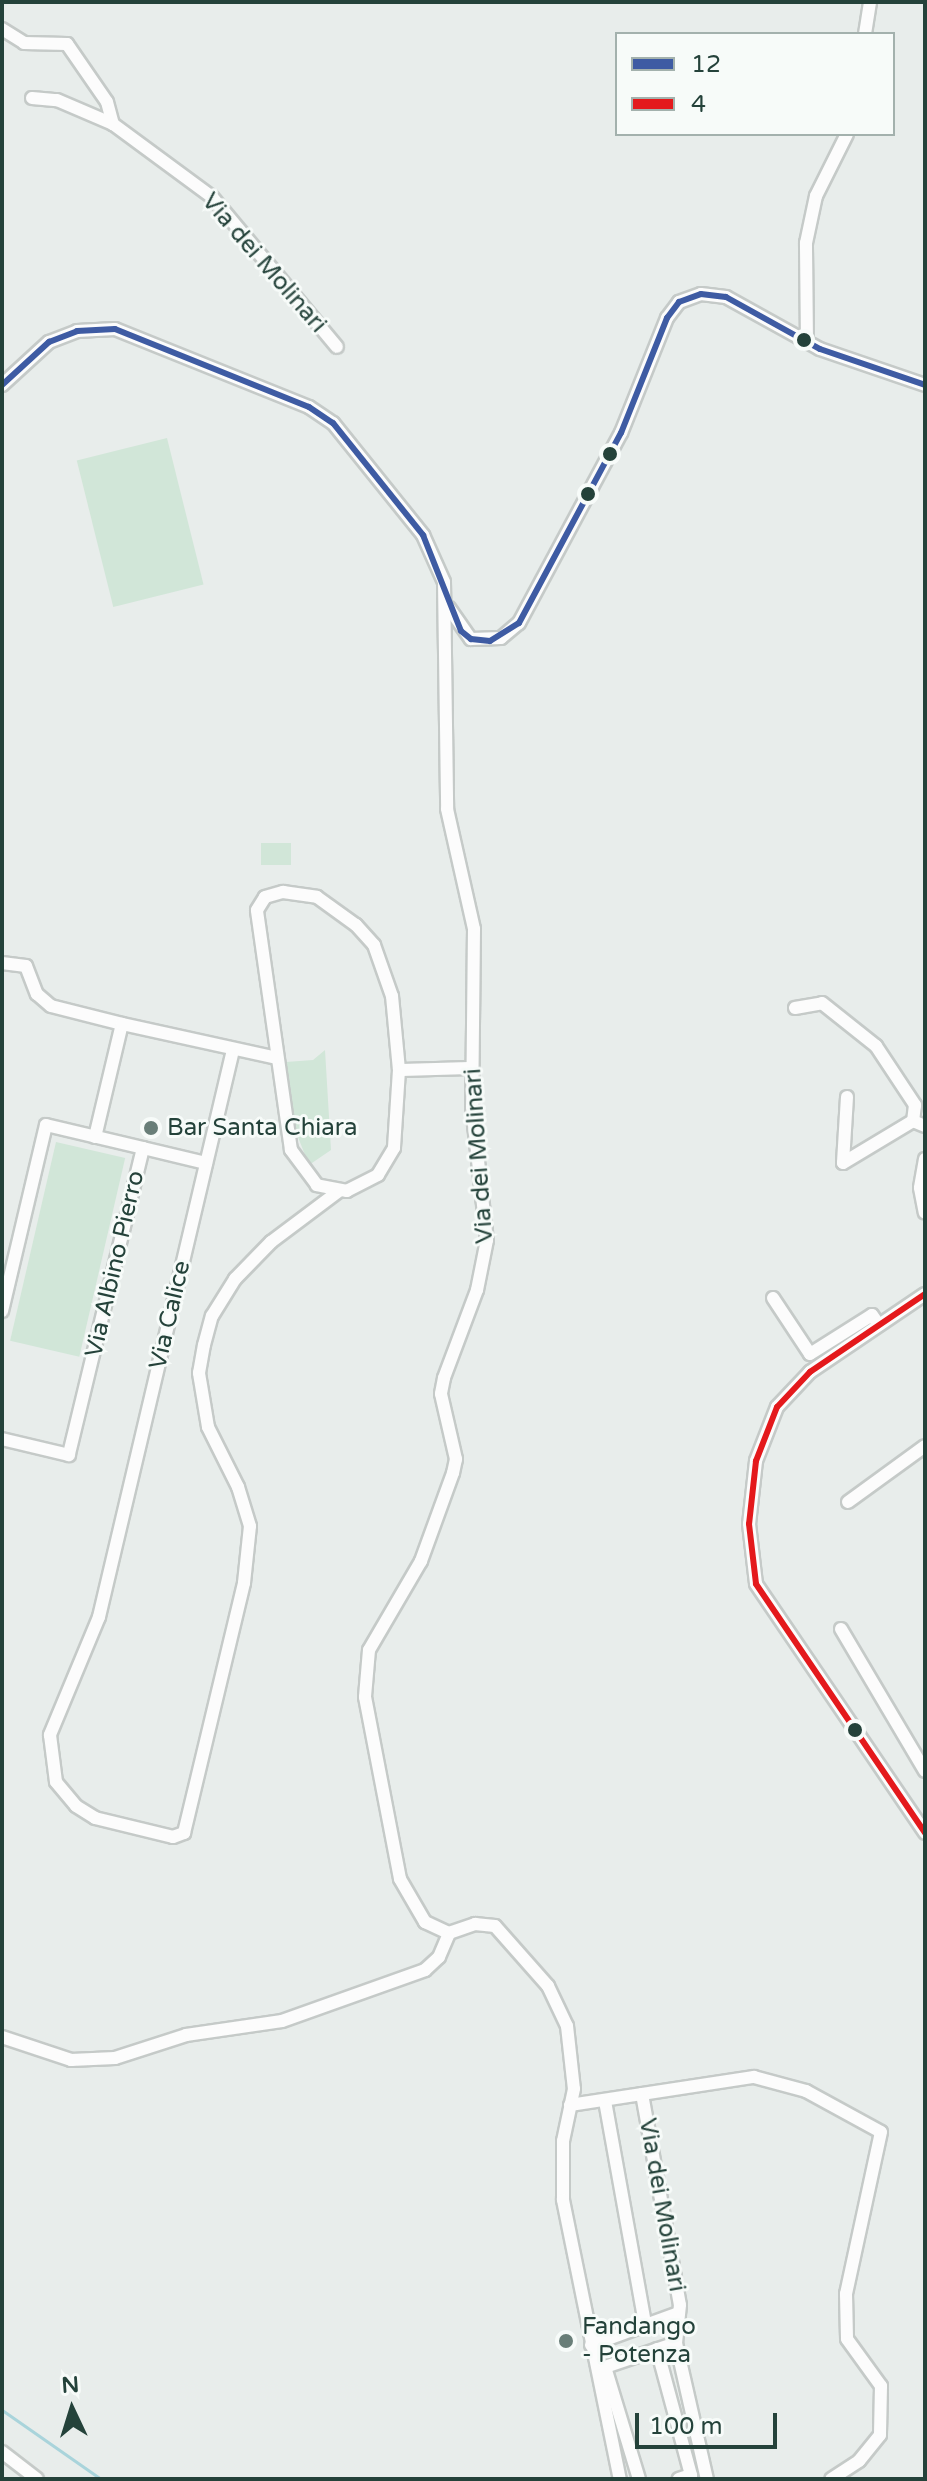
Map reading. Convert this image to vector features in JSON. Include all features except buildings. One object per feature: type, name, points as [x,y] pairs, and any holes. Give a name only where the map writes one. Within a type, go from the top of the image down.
[{"type":"street","points":[[865,32],[870,2]]},
{"type":"street","points":[[2,29],[24,43],[67,44],[107,102],[113,124]]},
{"type":"street","name":"Via dei Molinari","points":[[32,98],[57,100],[113,124],[212,197],[337,347]]},
{"type":"street","points":[[807,343],[806,243],[816,196],[846,136]]},
{"type":"street","points":[[2,385],[49,342],[77,331],[115,329],[309,407],[333,423],[423,535],[444,582],[447,603],[461,631],[471,639],[501,638],[519,623],[621,433],[667,318],[679,302],[701,294],[726,297],[807,343],[925,385]]},
{"type":"street","name":"Via dei Molinari","points":[[447,603],[447,809],[474,929],[473,1133],[487,1240],[477,1290],[441,1394],[456,1459],[453,1473],[421,1561],[375,1638],[365,1669],[378,1784],[400,1879],[425,1922],[449,1933]]},
{"type":"street","points":[[302,892],[339,909],[374,945],[392,996],[399,1070],[397,1133],[388,1163],[370,1182],[339,1191],[317,1185],[296,1161],[276,1058],[257,910],[265,897],[302,892]]},
{"type":"street","points":[[2,963],[26,966],[37,994],[51,1006],[276,1058]]},
{"type":"street","points":[[795,1008],[822,1003],[876,1046],[915,1105],[919,1124],[843,1163],[847,1097]]},
{"type":"street","points":[[95,1137],[122,1024]]},
{"type":"street","name":"Via Calice","points":[[233,1050],[91,1640],[54,1718],[52,1769],[67,1797],[86,1814],[178,1837],[188,1821],[241,1598],[250,1526],[238,1487],[208,1427],[199,1373],[204,1345],[212,1316],[235,1279],[271,1242],[339,1191]]},
{"type":"street","points":[[399,1070],[472,1068]]},
{"type":"street","name":"Via Albino Pierro","points":[[2,1311],[46,1125],[143,1148],[69,1455],[2,1439]]},
{"type":"street","points":[[143,1148],[206,1163]]},
{"type":"street","points":[[925,1159],[920,1188],[925,1213]]},
{"type":"street","points":[[925,1294],[810,1372],[768,1422],[752,1482],[749,1558],[763,1596],[925,1833]]},
{"type":"street","points":[[773,1298],[810,1354],[872,1315],[879,1325]]},
{"type":"street","points":[[848,1502],[925,1446]]},
{"type":"street","points":[[841,1629],[925,1771]]},
{"type":"street","points":[[2,2037],[71,2060],[115,2058],[186,2035],[282,2021],[425,1970],[439,1957],[449,1933],[475,1924],[495,1926],[548,1986],[567,2026],[574,2089],[563,2141],[563,2200],[591,2345],[609,2412],[639,2479]]},
{"type":"street","name":"Via dei Molinari","points":[[570,2105],[754,2077],[806,2091],[881,2132],[846,2294],[847,2339],[881,2386],[880,2435],[859,2461],[831,2479]]},
{"type":"street","name":"Via dei Molinari","points":[[642,2094],[680,2305],[676,2314],[676,2343],[706,2479]]},
{"type":"street","name":"Via dei Molinari","points":[[605,2101],[646,2328]]},
{"type":"street","name":"Via dei Molinari","points":[[591,2345],[646,2328],[676,2314]]},
{"type":"street","points":[[620,2479],[605,2367],[676,2343]]},
{"type":"street","points":[[657,2349],[691,2475],[679,2479]]},
{"type":"street","points":[[2,2452],[37,2479]]},
{"type":"green space","points":[[167,438],[204,585],[113,607],[77,460]]},
{"type":"green space","points":[[261,843],[291,843],[291,865],[261,865]]},
{"type":"green space","points":[[325,1050],[331,1150],[309,1165],[296,1132],[286,1062],[313,1060]]},
{"type":"green space","points":[[56,1142],[125,1158],[79,1357],[10,1341]]},
{"type":"waterway","points":[[2,2410],[101,2479]]},
{"type":"transit line","name":"12","points":[[2,385],[49,342],[77,331],[115,329],[309,407],[333,423],[423,535],[461,631],[471,639],[490,641],[519,623],[621,433],[667,318],[679,302],[701,294],[726,297],[820,349],[925,385]]},
{"type":"transit line","name":"4","points":[[925,1294],[810,1372],[777,1407],[756,1461],[749,1524],[756,1584],[925,1833]]},
{"type":"place","name":"Bar Santa Chiara","points":[[151,1128]]},
{"type":"place","name":"Fandango - Potenza","points":[[566,2341]]}]
